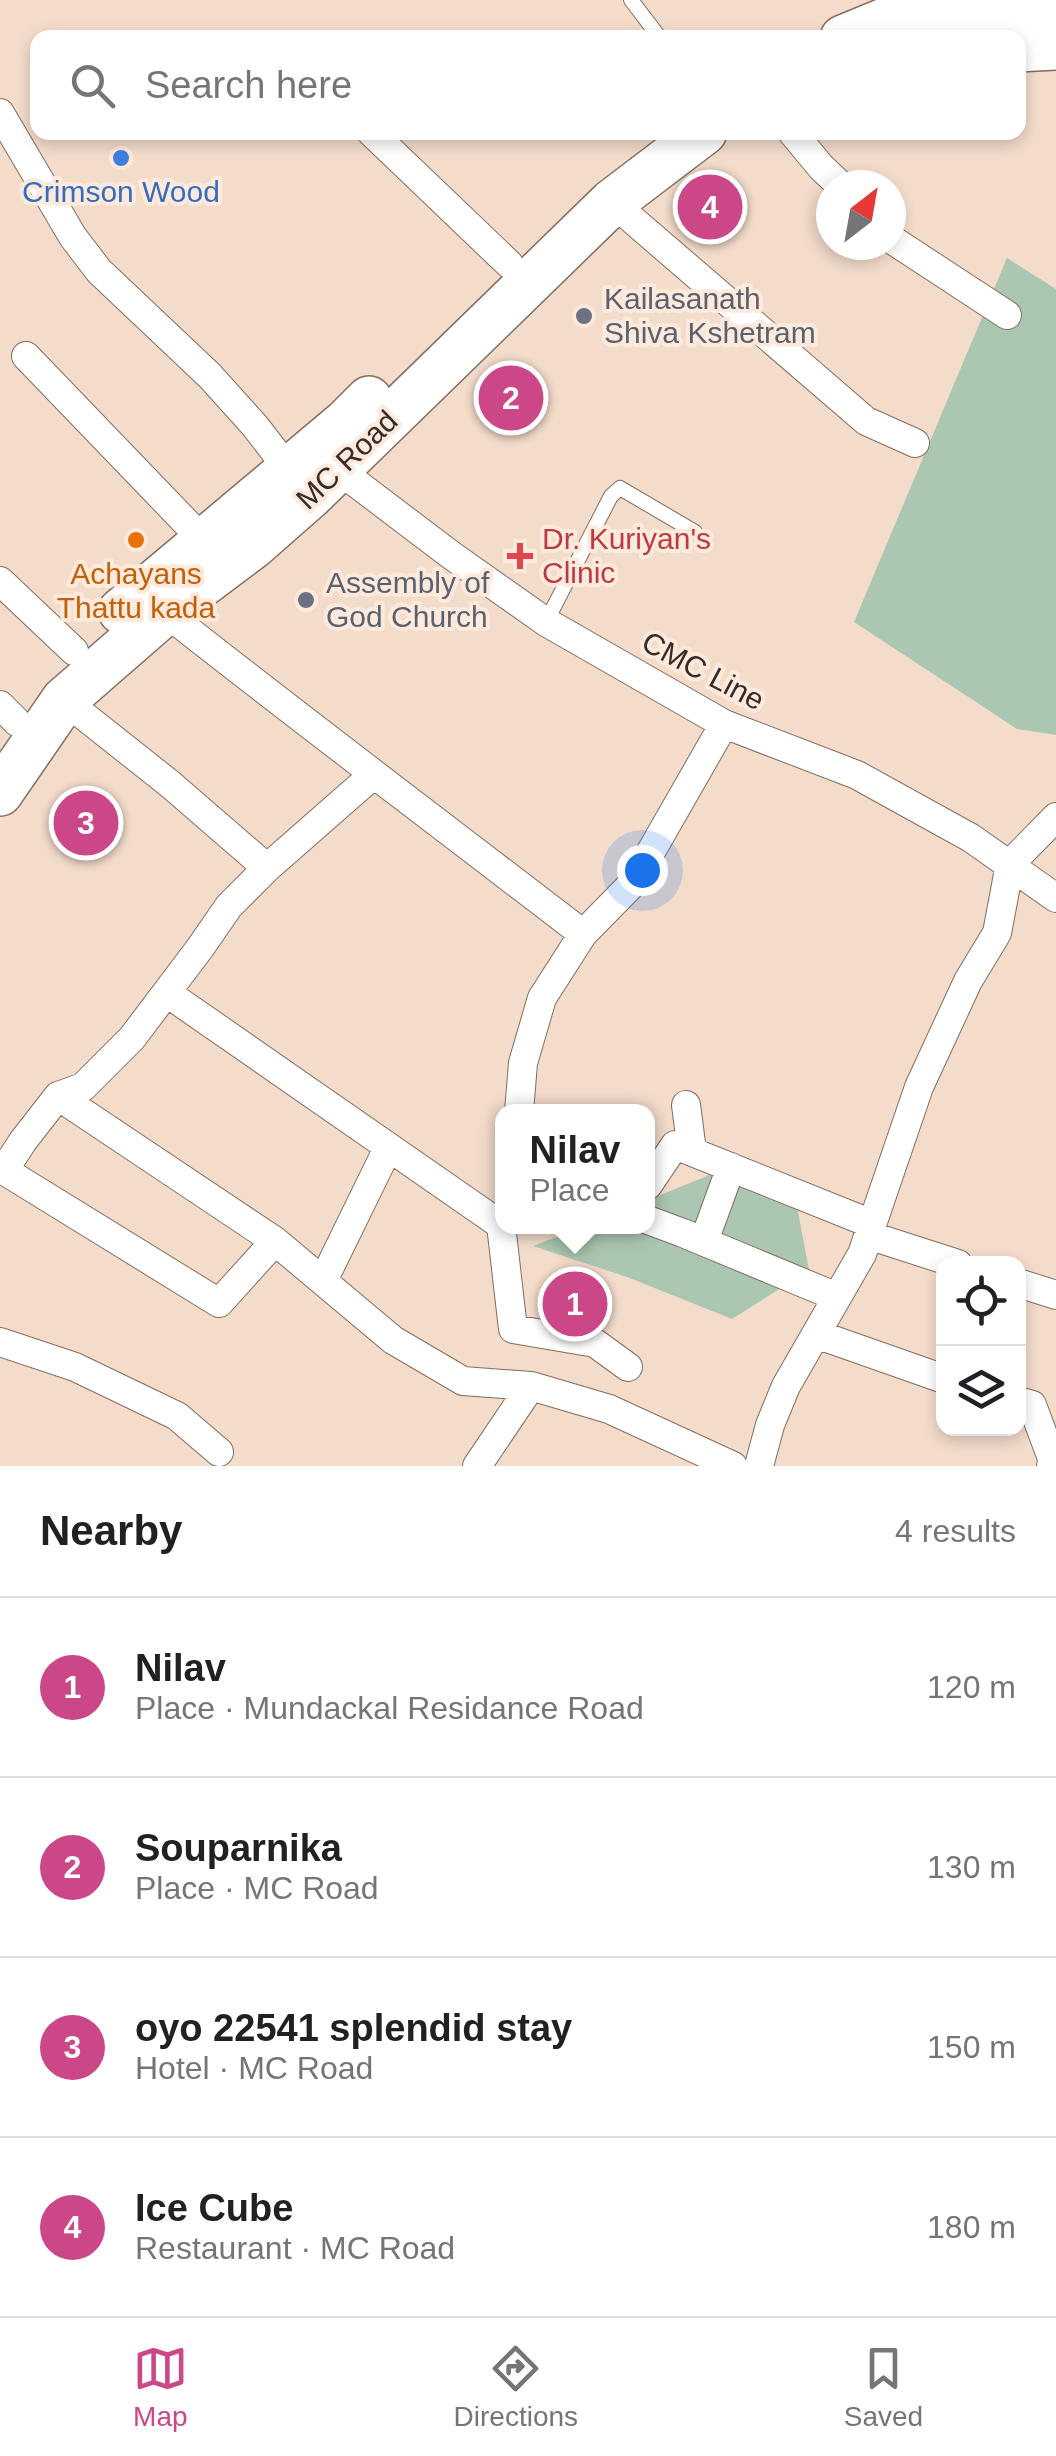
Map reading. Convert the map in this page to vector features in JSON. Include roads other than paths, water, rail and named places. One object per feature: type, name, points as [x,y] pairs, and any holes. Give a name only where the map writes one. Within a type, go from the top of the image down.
[{"type":"main road","points":[[863,30],[894,18],[958,14],[989,20],[1056,6]]},
{"type":"main road","points":[[1026,49],[1056,47]]},
{"type":"main road","name":"MC Road","points":[[0,793],[64,700],[165,612],[253,546],[346,422],[568,202],[643,140]]},
{"type":"main road","name":"MC Road","points":[[6,724],[74,651],[204,540],[312,471],[612,202],[693,140]]},
{"type":"street","name":"CMC Line","points":[[0,113],[72,236],[99,271],[210,376],[255,426],[312,471],[451,554],[546,622],[724,724],[856,775],[971,838],[1056,898]]},
{"type":"street","points":[[379,140],[509,264]]},
{"type":"street","points":[[799,140],[824,170]]},
{"type":"street","points":[[612,202],[866,421],[915,444]]},
{"type":"street","points":[[906,250],[1007,314]]},
{"type":"street","points":[[26,356],[204,540]]},
{"type":"street","points":[[0,582],[74,651]]},
{"type":"street","points":[[165,612],[583,934]]},
{"type":"street","points":[[64,700],[267,868]]},
{"type":"street","points":[[520,1104],[523,1063],[542,998],[583,934],[633,883],[724,724]]},
{"type":"street","points":[[276,1241],[219,1304],[2,1169],[58,1096],[83,1087],[132,1038],[229,906],[373,775]]},
{"type":"street","points":[[759,1466],[786,1386],[862,1254],[919,1087],[968,981],[996,933],[1010,864],[1056,817]]},
{"type":"street","points":[[167,992],[388,1148],[495,1217]]},
{"type":"street","points":[[58,1096],[276,1241],[393,1340],[463,1381],[531,1386],[609,1409],[733,1466]]},
{"type":"street","points":[[686,1105],[692,1151]]},
{"type":"street","points":[[655,1175],[675,1145],[937,1256]]},
{"type":"street","points":[[323,1281],[388,1148]]},
{"type":"street","points":[[704,1241],[731,1167]]},
{"type":"street","points":[[655,1223],[836,1297]]},
{"type":"street","points":[[503,1234],[513,1330],[595,1343],[628,1367]]},
{"type":"street","points":[[1026,1286],[1056,1295]]},
{"type":"street","points":[[816,1334],[936,1376]]},
{"type":"street","points":[[0,1342],[74,1367],[177,1416],[220,1452]]},
{"type":"street","points":[[478,1466],[531,1386]]},
{"type":"street","points":[[1026,1403],[1032,1405],[1053,1461],[1051,1466]]},
{"type":"lane","points":[[631,0],[654,30]]},
{"type":"lane","points":[[546,622],[610,496],[620,488],[696,532]]},
{"type":"place","name":"Crimson Wood","points":[[121,158]]},
{"type":"place","name":"Ice Cube","points":[[710,207]]},
{"type":"place","name":"Kailasanath Shiva Kshetram","points":[[584,316]]},
{"type":"place","name":"Souparnika","points":[[511,398]]},
{"type":"place","name":"Achayans Thattu kada","points":[[136,540]]},
{"type":"place","name":"Dr. Kuriyan's Clinic","points":[[520,556]]},
{"type":"place","name":"Assembly of God Church","points":[[306,600]]},
{"type":"place","name":"oyo 22541 splendid stay","points":[[86,823]]},
{"type":"place","name":"Nilav","points":[[575,1304]]}]
